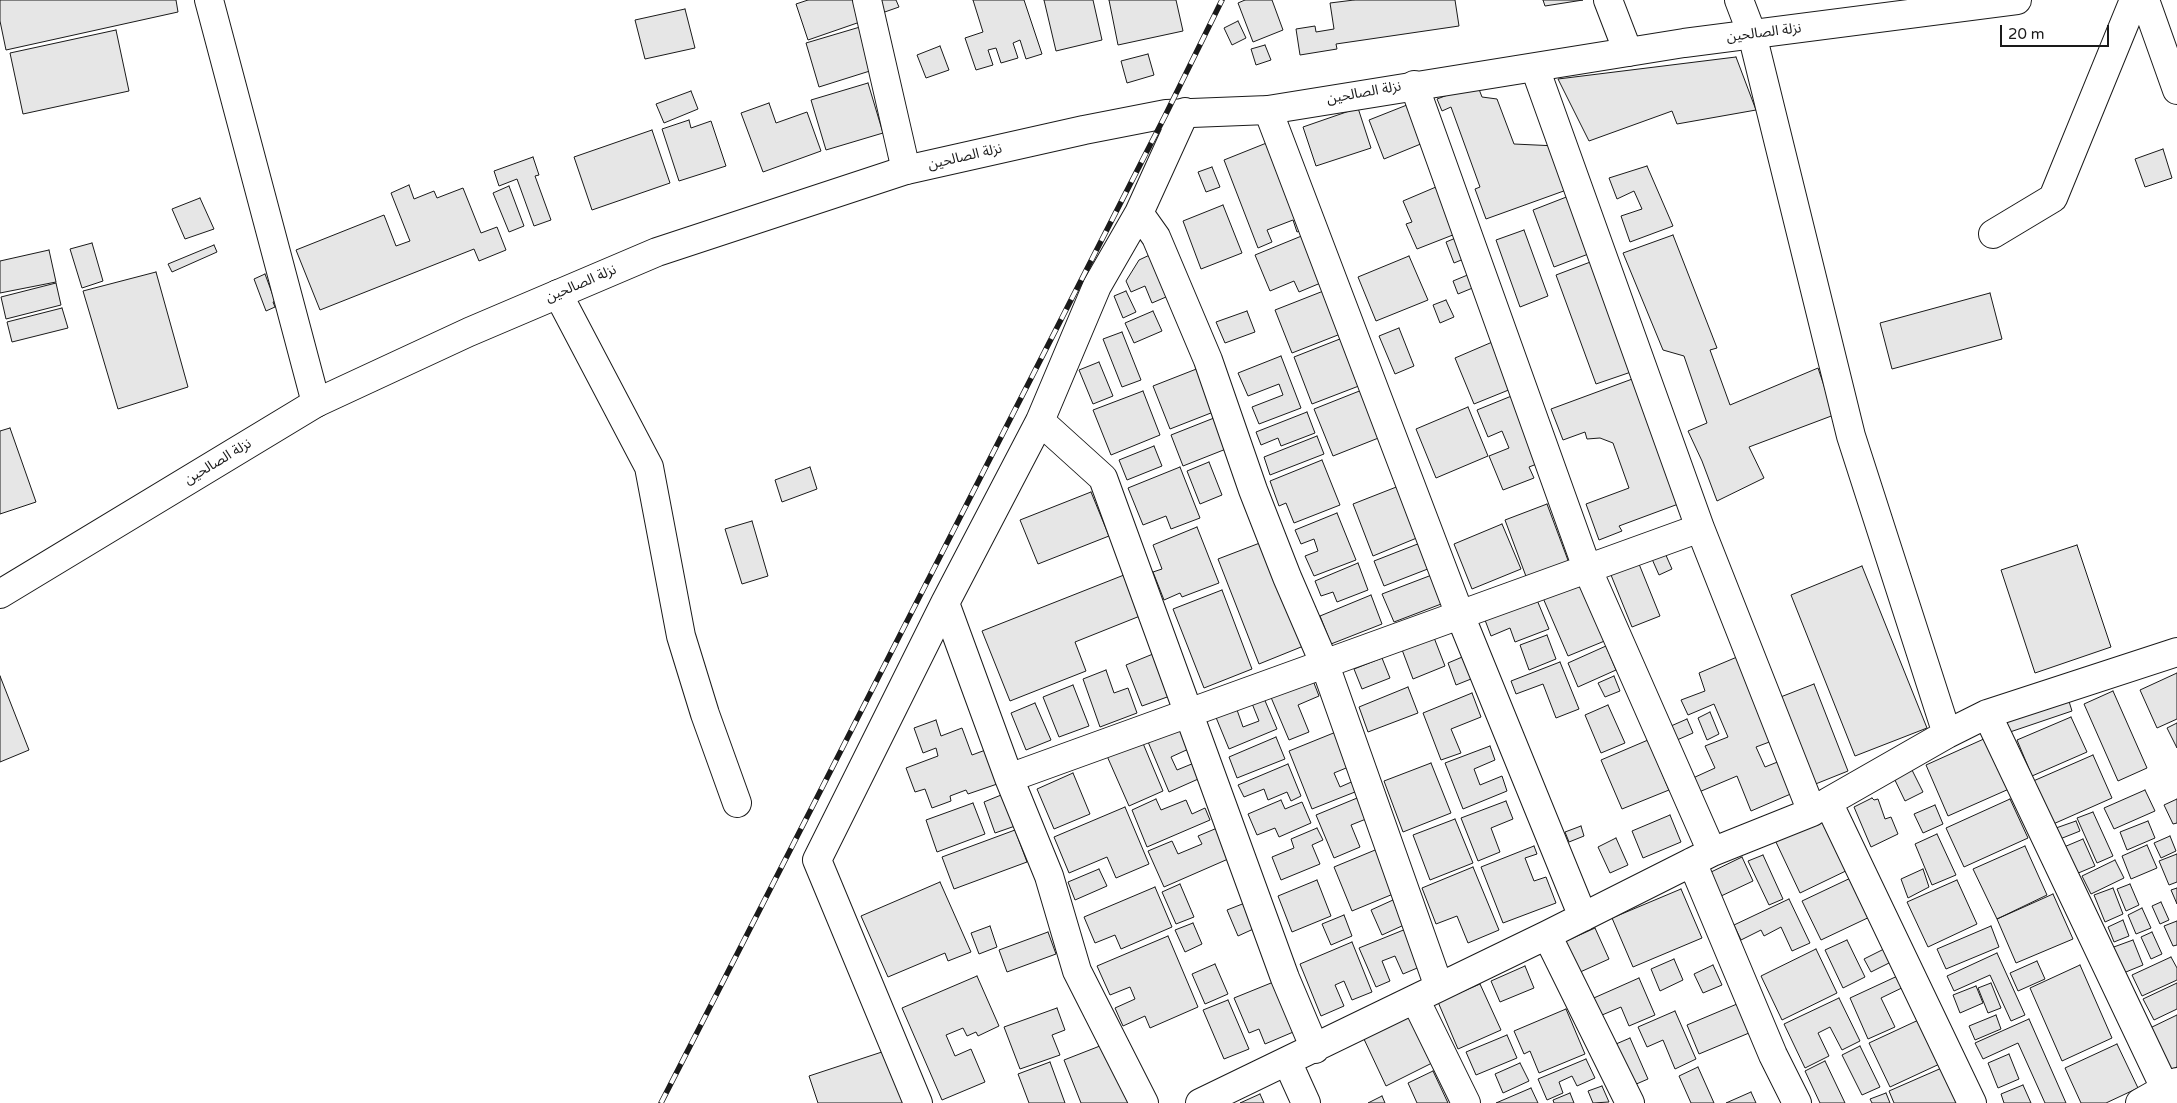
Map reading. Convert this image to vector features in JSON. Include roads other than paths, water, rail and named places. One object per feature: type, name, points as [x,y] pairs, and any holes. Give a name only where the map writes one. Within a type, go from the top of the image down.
[{"type":"street","points":[[209,0],[316,403]]},
{"type":"street","points":[[867,0],[906,170]]},
{"type":"street","points":[[1608,0],[1628,52]]},
{"type":"street","points":[[1738,0],[1752,34],[1851,436],[1947,734]]},
{"type":"street","name":"نزلة الصالحين","points":[[0,594],[316,403],[469,332],[657,252],[906,170],[1084,130],[1184,112],[1268,110],[1414,85],[1752,34],[1901,7],[2017,0]]},
{"type":"street","points":[[1993,234],[2053,198],[2134,0]]},
{"type":"street","points":[[2145,0],[2177,90]]},
{"type":"street","points":[[1535,68],[1700,528],[1820,807],[1972,1103]]},
{"type":"street","points":[[1414,85],[1588,568],[1702,857],[1773,1055],[1797,1103]]},
{"type":"street","points":[[1268,110],[1460,615],[1583,917]]},
{"type":"street","points":[[918,1103],[817,860],[945,603],[1040,421],[1097,286],[1139,213],[1184,112]]},
{"type":"street","points":[[1139,213],[1156,237],[1204,351],[1260,508],[1325,665],[1439,987]]},
{"type":"street","points":[[558,294],[649,467],[681,636],[717,749],[737,803]]},
{"type":"street","points":[[1040,421],[1103,478],[1284,978],[1315,1049]]},
{"type":"street","points":[[1009,778],[1700,528]]},
{"type":"street","points":[[945,603],[1009,778],[1049,876],[1076,971],[1144,1103]]},
{"type":"street","points":[[1200,1103],[1315,1049],[1702,857],[1820,807],[1947,734],[1987,714],[2177,652]]},
{"type":"street","points":[[1987,714],[2171,1091],[2140,1103]]},
{"type":"street","points":[[1547,935],[1630,1103]]},
{"type":"street","points":[[1415,999],[1466,1103]]},
{"type":"street","points":[[1287,1061],[1306,1103]]},
{"type":"railway","points":[[661,1103],[1166,114],[1222,0]]}]
